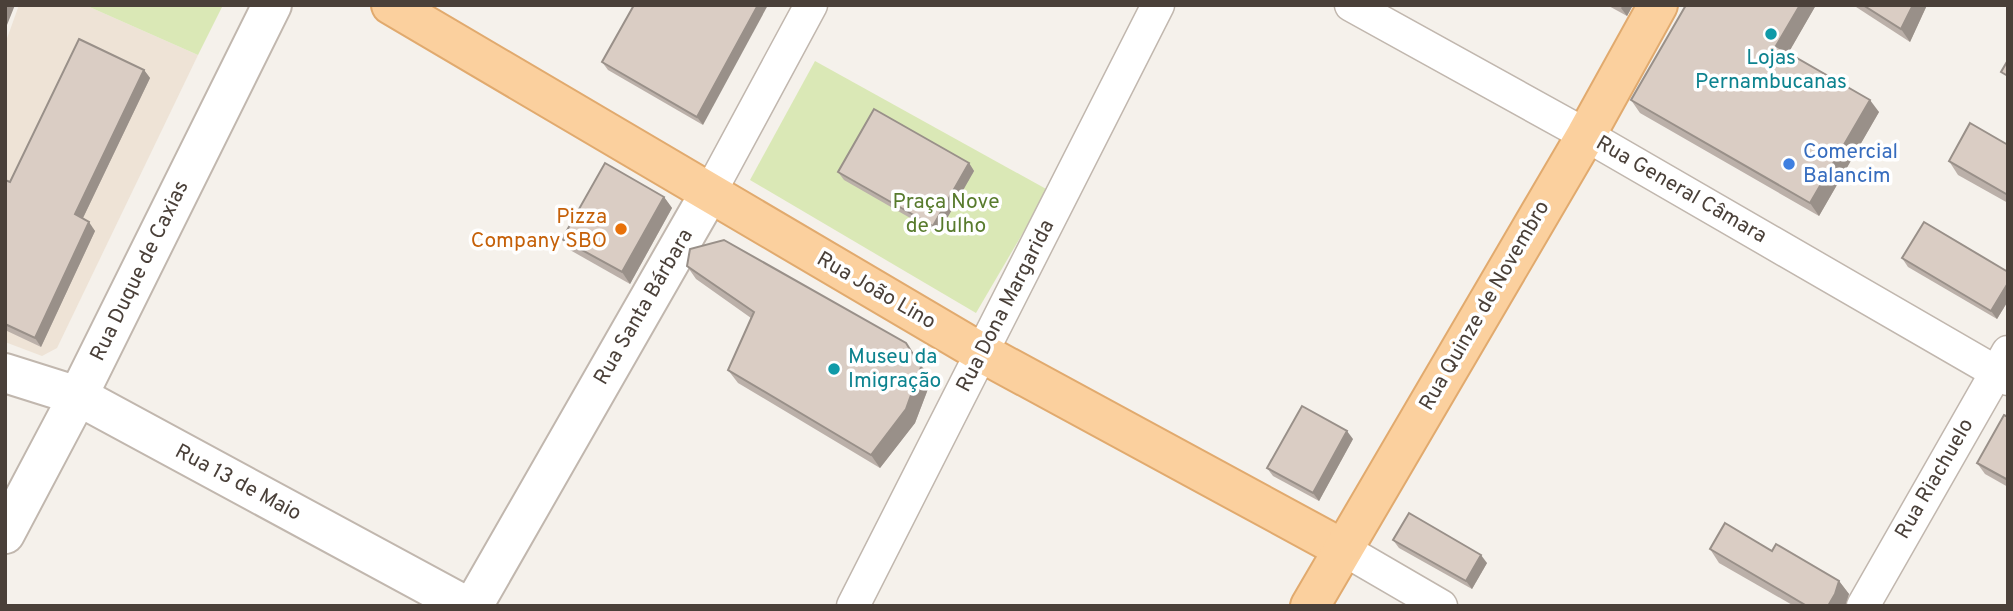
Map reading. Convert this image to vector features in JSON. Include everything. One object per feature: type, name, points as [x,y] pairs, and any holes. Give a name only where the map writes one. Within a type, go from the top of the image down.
[{"type":"main road","name":"Rua João Lino","points":[[391,5],[982,353],[1343,549]]},
{"type":"main road","name":"Rua Quinze de Novembro","points":[[1310,606],[1586,135],[1658,5]]},
{"type":"street","name":"Rua Duque de Caxias","points":[[5,534],[78,396],[272,5]]},
{"type":"street","name":"Rua Santa Bárbara","points":[[473,606],[709,194],[811,5]]},
{"type":"street","name":"Rua Dona Margarida","points":[[853,606],[1158,5]]},
{"type":"street","name":"Rua General Câmara","points":[[1351,5],[2004,368]]},
{"type":"street","name":"Rua Riachuelo","points":[[1863,606],[2004,368]]},
{"type":"street","name":"Rua 13 de Maio","points":[[5,373],[78,396],[466,606]]},
{"type":"street","name":"Rua João Lino","points":[[1343,549],[1441,606]]},
{"type":"shaded area","points":[[19,5],[85,5],[198,55],[57,348],[42,356],[5,342],[5,44]]},
{"type":"green space","points":[[85,5],[223,5],[198,55]]},
{"type":"green space","name":"Praça Nove de Julho","points":[[815,61],[1048,190],[976,313],[750,180]]},
{"type":"building","points":[[634,5],[758,5],[697,117],[602,62]]},
{"type":"building","name":"Comercial Balancim","points":[[1686,5],[1800,5],[1776,46],[1870,100],[1810,203],[1631,100]]},
{"type":"building","points":[[1863,5],[1913,5],[1901,29]]},
{"type":"building","points":[[79,39],[144,70],[75,214],[89,222],[35,338],[5,324],[5,180],[10,182]]},
{"type":"building","points":[[2008,60],[2008,76],[2001,72]]},
{"type":"building","points":[[874,109],[969,163],[933,226],[838,172]]},
{"type":"building","points":[[1970,123],[2008,145],[2008,195],[1949,161]]},
{"type":"building","name":"Pizza Company SBO","points":[[605,163],[664,197],[622,272],[562,239]]},
{"type":"building","points":[[1924,222],[2008,272],[2008,283],[1991,311],[1902,258]]},
{"type":"building","name":"Museu da Imigração","points":[[724,240],[906,343],[921,367],[906,409],[871,455],[728,370],[754,312],[687,266],[690,249]]},
{"type":"building","points":[[1302,406],[1347,431],[1313,493],[1267,468]]},
{"type":"building","points":[[2004,415],[2008,417],[2008,480],[1977,463]]},
{"type":"building","points":[[1409,513],[1481,555],[1466,581],[1393,540]]},
{"type":"building","points":[[1725,523],[1772,551],[1776,544],[1839,581],[1828,606],[1807,606],[1710,549]]},
{"type":"place","name":"Lojas Pernambucanas","points":[[1771,34]]},
{"type":"place","name":"Comercial Balancim","points":[[1789,164]]},
{"type":"place","name":"Pizza Company SBO","points":[[621,229]]},
{"type":"place","name":"Museu da Imigração","points":[[834,369]]}]
